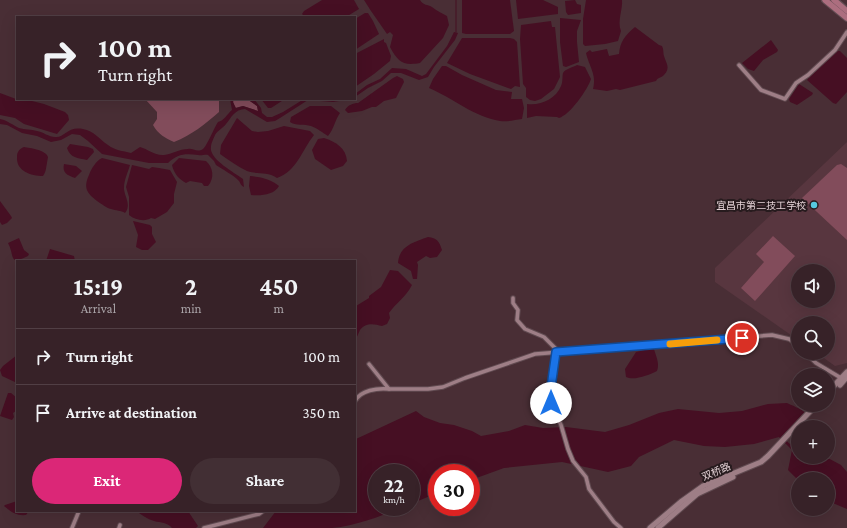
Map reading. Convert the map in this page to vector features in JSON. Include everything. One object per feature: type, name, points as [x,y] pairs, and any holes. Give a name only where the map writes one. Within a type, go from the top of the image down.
[{"type":"main road","points":[[825,0],[847,18]]},
{"type":"main road","points":[[834,0],[847,11]]},
{"type":"street","points":[[739,65],[762,90],[785,99],[796,83],[808,75],[835,50],[847,32]]},
{"type":"street","points":[[513,298],[513,303],[518,310],[517,320],[525,329],[544,337],[555,348],[556,352],[550,394],[551,403],[561,425],[573,461],[586,477],[589,489],[614,522],[621,528]]},
{"type":"street","points":[[356,400],[367,391],[379,388],[428,390],[444,387],[498,366],[535,354],[772,335],[791,340]]},
{"type":"street","points":[[813,360],[844,378]]},
{"type":"street","points":[[369,364],[389,388]]},
{"type":"street","points":[[835,389],[847,372]]},
{"type":"street","points":[[835,386],[844,378]]},
{"type":"street","points":[[805,420],[812,412]]},
{"type":"street","points":[[805,420],[810,414]]},
{"type":"street","points":[[658,528],[697,494],[763,463],[774,455],[791,435]]},
{"type":"street","name":"双桥路","points":[[650,528],[699,488],[760,462],[791,435]]},
{"type":"street","points":[[72,528],[78,512]]},
{"type":"street","points":[[204,528],[259,514],[262,512]]},
{"type":"shaded area","points":[[322,0],[354,0],[359,9],[348,16],[304,16],[302,14],[304,11]]},
{"type":"shaded area","points":[[364,0],[420,0],[424,4],[447,16],[449,25],[443,38],[420,63],[405,63],[396,56],[390,47],[393,35],[390,32],[387,34]]},
{"type":"shaded area","points":[[462,0],[510,0],[514,31],[510,34],[462,33]]},
{"type":"shaded area","points":[[516,0],[543,0],[558,7],[558,14],[518,19]]},
{"type":"shaded area","points":[[575,0],[577,4],[581,5],[581,13],[568,15],[566,12],[565,1]]},
{"type":"shaded area","points":[[586,0],[622,0],[620,19],[621,31],[618,41],[585,46],[583,44],[583,19]]},
{"type":"shaded area","points":[[365,13],[368,13],[379,34],[356,49],[356,18]]},
{"type":"shaded area","points":[[560,18],[581,20],[577,31],[579,62],[566,67],[563,66],[560,42]]},
{"type":"shaded area","points":[[551,21],[552,27],[555,27],[560,77],[554,89],[541,99],[535,101],[530,100],[526,97],[526,88],[523,84],[520,39],[521,25]]},
{"type":"shaded area","points":[[635,27],[662,46],[667,66],[666,72],[656,81],[620,90],[616,89],[607,91],[593,89],[594,79],[586,53],[590,50],[592,52],[607,49],[609,56],[619,54],[624,39]]},
{"type":"shaded area","points":[[454,32],[458,33],[455,40],[428,77],[419,80],[401,73],[391,73],[382,81],[356,96],[356,93],[367,85],[380,79],[392,68],[406,69],[422,76],[426,74],[447,46]]},
{"type":"shaded area","points":[[462,38],[514,39],[517,42],[520,87],[515,86],[511,89],[470,74],[447,63]]},
{"type":"shaded area","points":[[384,39],[391,56],[390,61],[356,86],[356,53]]},
{"type":"shaded area","points":[[771,40],[778,50],[777,52],[763,60],[754,71],[748,69],[742,63]]},
{"type":"shaded area","points":[[837,51],[840,51],[847,58],[847,92],[836,104],[807,80],[819,66]]},
{"type":"shaded area","points":[[577,65],[585,67],[591,79],[573,107],[559,118],[536,116],[527,118],[527,104],[542,103],[555,95],[561,86],[563,73]]},
{"type":"shaded area","points":[[442,66],[446,66],[496,90],[512,92],[511,99],[522,99],[524,108],[522,119],[503,121],[481,116],[429,88]]},
{"type":"shaded area","points":[[397,76],[403,79],[404,82],[396,98],[384,101],[376,107],[362,111],[348,113],[345,110],[352,104],[358,103]]},
{"type":"shaded area","points":[[799,84],[813,93],[797,105],[790,102],[789,99]]},
{"type":"shaded area","points":[[0,93],[16,100],[28,100],[65,112],[68,115],[69,120],[57,134],[24,124],[15,118],[0,115]]},
{"type":"shaded area","points":[[146,100],[219,100],[219,112],[192,133],[174,142],[157,131],[153,125],[157,119],[157,112]]},
{"type":"shaded area","points":[[230,100],[234,100],[236,108],[243,106],[258,111],[257,106],[248,100],[255,100],[261,108],[262,113],[267,117],[272,117],[302,100],[308,100],[275,121],[267,122],[245,109],[239,110],[215,135],[211,145],[211,152],[218,161],[243,179],[244,187],[236,178],[216,165],[208,155],[185,154],[178,156],[168,163],[149,163],[102,154],[80,135],[72,134],[61,140],[51,142],[37,136],[22,133],[7,125],[0,124],[0,119],[19,128],[35,130],[55,137],[61,136],[73,129],[83,129],[93,133],[110,147],[116,149],[131,153],[140,147],[164,155],[185,149],[199,151],[203,149],[218,122],[224,119],[232,110]]},
{"type":"shaded area","points":[[234,100],[248,100],[257,106],[258,111],[243,106],[235,108]]},
{"type":"shaded area","points":[[262,100],[283,100],[271,108],[268,108]]},
{"type":"shaded area","points":[[308,100],[346,100],[333,102]]},
{"type":"shaded area","points":[[310,106],[331,106],[340,113],[328,136],[311,126],[290,122],[291,117]]},
{"type":"shaded area","points":[[237,118],[252,131],[268,131],[284,126],[310,131],[314,135],[290,170],[277,178],[266,174],[247,171],[220,154],[221,145]]},
{"type":"shaded area","points":[[324,138],[333,141],[345,152],[347,161],[343,166],[331,170],[315,159],[312,150],[318,139]]},
{"type":"shaded area","name":"宜昌市第二技工学校","points":[[847,142],[847,363],[835,366],[827,360],[835,360],[835,316],[791,316],[791,335],[715,282],[715,268]]},
{"type":"shaded area","points":[[70,144],[88,147],[93,149],[94,152],[87,160],[72,156],[67,148]]},
{"type":"shaded area","points":[[24,147],[38,150],[47,155],[47,163],[43,176],[29,174],[19,166],[17,162],[17,154]]},
{"type":"shaded area","points":[[102,158],[130,165],[124,185],[124,191],[128,204],[125,213],[106,207],[88,193],[86,183],[91,170]]},
{"type":"shaded area","points":[[179,158],[206,161],[212,169],[212,180],[208,186],[204,186],[202,183],[190,181],[186,183],[179,178],[175,174],[172,165]]},
{"type":"shaded area","points":[[64,164],[76,166],[82,171],[75,178],[72,177],[64,172]]},
{"type":"shaded area","points":[[841,164],[847,168],[847,240],[802,198],[837,165]]},
{"type":"shaded area","points":[[132,165],[149,169],[152,167],[170,170],[177,182],[174,194],[174,203],[167,212],[155,219],[151,218],[140,220],[129,215],[129,197],[126,187]]},
{"type":"shaded area","points":[[250,176],[266,179],[279,186],[271,193],[251,195],[249,186]]},
{"type":"shaded area","points":[[0,201],[12,218],[7,223],[2,225],[0,222]]},
{"type":"shaded area","points":[[133,221],[150,225],[152,227],[152,234],[156,242],[148,250],[142,250],[136,247],[138,235]]},
{"type":"shaded area","points":[[773,236],[795,256],[755,301],[741,288],[764,262],[756,254]]},
{"type":"shaded area","points":[[428,237],[437,240],[442,250],[437,257],[430,258],[426,256],[417,262],[417,279],[413,279],[411,271],[398,263],[399,257],[401,252],[408,246]]},
{"type":"shaded area","points":[[19,238],[24,250],[29,254],[22,259],[15,260],[8,243]]},
{"type":"shaded area","points":[[50,249],[74,256],[75,260],[46,260]]},
{"type":"shaded area","points":[[390,270],[398,271],[412,285],[407,293],[389,313],[390,318],[387,324],[382,326],[373,324],[362,327],[356,338],[356,306],[369,298],[369,296],[381,287]]},
{"type":"shaded area","points":[[654,349],[658,363],[657,371],[637,378],[626,377],[625,369],[636,352]]},
{"type":"shaded area","points":[[16,356],[16,383],[2,376],[0,370]]},
{"type":"shaded area","points":[[8,393],[11,393],[16,397],[16,411],[13,413],[14,417],[12,420],[0,416]]},
{"type":"shaded area","points":[[787,403],[791,405],[791,412],[804,412],[812,420],[791,420],[791,449],[779,437],[754,444],[725,447],[704,446],[674,440],[639,457],[631,466],[608,472],[562,462],[504,468],[480,477],[480,464],[428,464],[428,497],[420,500],[420,464],[368,464],[368,516],[380,516],[350,525],[332,528],[263,528],[275,512],[356,512],[356,439],[416,411],[424,417],[440,423],[454,425],[472,431],[481,436],[509,431],[525,425],[543,428],[566,427],[605,432],[629,425],[659,413],[678,409],[719,413],[742,411],[768,404]]},
{"type":"shaded area","points":[[791,455],[791,464],[835,464],[835,462],[841,465],[847,472],[847,509],[835,504],[835,472],[791,473],[788,470]]},
{"type":"shaded area","points":[[16,501],[16,512],[28,512],[26,515],[20,515],[9,510],[4,506]]},
{"type":"shaded area","points":[[138,512],[189,512],[198,526],[196,528],[172,528],[166,524],[145,517]]},
{"type":"pier","points":[[805,412],[814,419],[813,420],[798,420]]},
{"type":"pier","points":[[791,427],[791,443],[790,444],[782,437]]},
{"type":"waterway","points":[[456,0],[456,32]]},
{"type":"slow traffic","points":[[670,344],[717,340]]},
{"type":"place","name":"宜昌市第二技工学校","points":[[814,205]]},
{"type":"route","points":[[551,403],[550,394],[556,364],[556,352],[742,338]]}]
